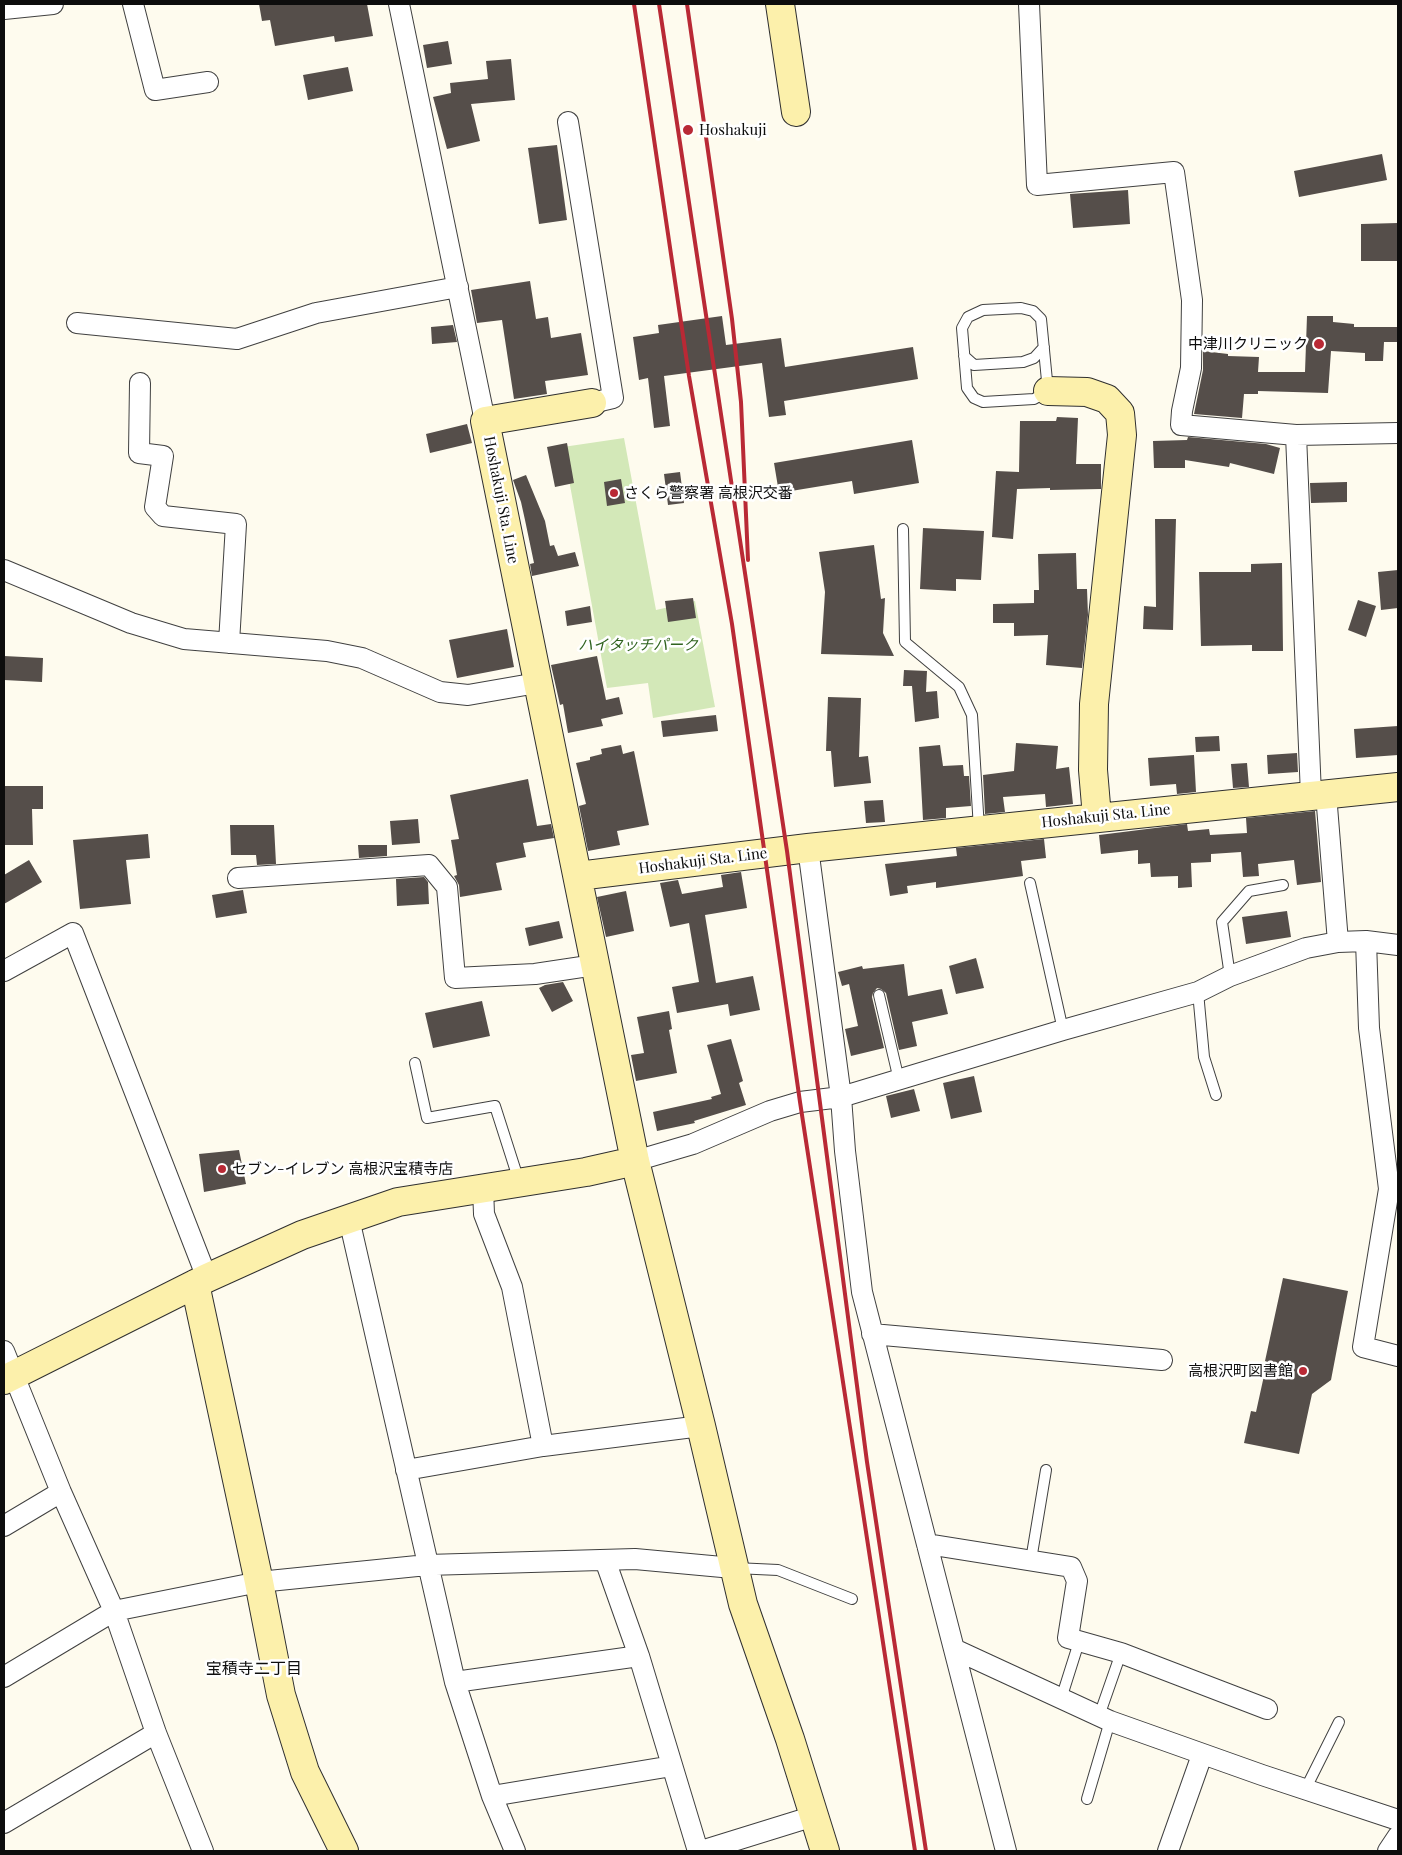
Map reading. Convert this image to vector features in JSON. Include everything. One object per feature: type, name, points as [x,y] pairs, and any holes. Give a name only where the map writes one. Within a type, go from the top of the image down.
[{"type":"street","points":[[4,9],[53,4]]},
{"type":"street","points":[[133,4],[155,90],[208,82]]},
{"type":"street","points":[[399,4],[485,421]]},
{"type":"street","points":[[780,4],[796,112]]},
{"type":"street","points":[[1029,4],[1037,185],[1174,172],[1192,300],[1191,368],[1182,410],[1181,425],[1296,435],[1398,433]]},
{"type":"street","points":[[568,122],[613,398],[592,403]]},
{"type":"street","points":[[77,323],[237,339],[316,314],[458,287]]},
{"type":"street","points":[[140,383],[139,453],[163,456],[155,507],[162,516],[236,524],[229,643]]},
{"type":"street","points":[[1048,392],[1087,392],[1107,398],[1120,413],[1122,435],[1094,704],[1093,770],[1097,817]]},
{"type":"street","name":"Hoshakuji Sta. Line","points":[[592,403],[485,421],[537,683],[578,876],[808,848],[1398,787]]},
{"type":"street","points":[[1296,435],[1319,794],[1338,942]]},
{"type":"street","points":[[4,570],[131,623],[184,639],[327,651],[362,658],[440,692],[468,695],[537,683]]},
{"type":"street","points":[[808,848],[841,1097],[845,1151],[861,1282],[872,1334],[1006,1851]]},
{"type":"street","points":[[238,878],[429,865],[447,887],[455,978],[535,974],[596,965]]},
{"type":"street","points":[[578,876],[635,1161],[701,1426],[742,1604],[790,1739],[824,1851]]},
{"type":"street","points":[[4,971],[73,933],[201,1281],[281,1695],[302,1763],[344,1851]]},
{"type":"street","points":[[1366,941],[1369,1028],[1389,1189],[1363,1347],[1398,1356]]},
{"type":"street","points":[[203,1851],[156,1733],[114,1611],[7,1369],[302,1235],[398,1202],[586,1172],[635,1161],[692,1144],[770,1111],[800,1102],[841,1097],[1063,1030],[1198,992],[1230,976],[1306,948],[1338,942],[1366,941],[1398,945]]},
{"type":"street","points":[[483,1188],[484,1214],[512,1287],[543,1446]]},
{"type":"street","points":[[349,1219],[455,1682],[492,1796],[515,1851]]},
{"type":"street","points":[[872,1334],[1162,1360]]},
{"type":"street","points":[[406,1470],[543,1446],[701,1426]]},
{"type":"street","points":[[4,1526],[60,1492]]},
{"type":"street","points":[[927,1544],[1071,1567],[1077,1581],[1068,1638],[1121,1653],[1267,1709]]},
{"type":"street","points":[[4,1677],[114,1611],[259,1582],[427,1565],[635,1559],[733,1568]]},
{"type":"street","points":[[605,1560],[638,1656],[700,1851],[814,1816]]},
{"type":"street","points":[[954,1649],[1104,1718],[1305,1790],[1398,1820]]},
{"type":"street","points":[[455,1682],[638,1656]]},
{"type":"street","points":[[4,1823],[156,1733]]},
{"type":"street","points":[[1168,1851],[1202,1754]]},
{"type":"street","points":[[492,1796],[672,1766]]},
{"type":"street","points":[[1388,1851],[1398,1836]]},
{"type":"lane","points":[[1022,308],[1033,311],[1041,319],[1048,392],[1034,399],[983,402],[974,398],[967,388],[964,356],[962,328],[968,317],[983,310],[1022,308]]},
{"type":"lane","points":[[964,356],[974,365],[1024,362],[1034,358],[1044,347]]},
{"type":"lane","points":[[903,529],[905,642],[959,687],[972,715],[979,830]]},
{"type":"lane","points":[[1030,883],[1063,1030]]},
{"type":"lane","points":[[1230,976],[1222,922],[1249,891],[1283,885]]},
{"type":"lane","points":[[1198,992],[1204,1057],[1216,1096]]},
{"type":"lane","points":[[879,995],[899,1080]]},
{"type":"lane","points":[[416,1063],[427,1118],[496,1106],[520,1182]]},
{"type":"lane","points":[[1031,1560],[1046,1470]]},
{"type":"lane","points":[[733,1568],[778,1570],[852,1598]]},
{"type":"lane","points":[[1061,1699],[1079,1642]]},
{"type":"lane","points":[[1087,1799],[1104,1718],[1121,1653]]},
{"type":"lane","points":[[1305,1790],[1339,1722]]},
{"type":"green space","name":"ハイタッチパーク","points":[[624,438],[656,610],[695,601],[715,707],[653,718],[648,683],[607,688],[563,447]]},
{"type":"building","points":[[259,4],[367,4],[373,36],[335,42],[334,36],[275,46],[270,20],[262,21]]},
{"type":"building","points":[[448,41],[452,64],[427,68],[423,45]]},
{"type":"building","points":[[511,59],[515,100],[471,104],[480,141],[447,149],[433,97],[451,93],[450,83],[488,79],[486,61]]},
{"type":"building","points":[[348,67],[353,91],[308,100],[303,75]]},
{"type":"building","points":[[557,145],[567,220],[539,224],[528,148]]},
{"type":"building","points":[[1382,154],[1387,180],[1299,197],[1294,171]]},
{"type":"building","points":[[1128,190],[1130,224],[1073,228],[1070,194]]},
{"type":"building","points":[[1398,223],[1398,261],[1361,261],[1361,224]]},
{"type":"building","points":[[530,281],[536,319],[548,317],[551,338],[581,333],[588,375],[545,381],[547,394],[514,399],[502,320],[477,323],[471,290]]},
{"type":"building","points":[[722,316],[726,345],[781,338],[785,367],[913,347],[918,379],[784,401],[786,415],[769,417],[762,363],[664,376],[670,426],[654,428],[648,378],[639,380],[633,337],[659,333],[658,325]]},
{"type":"building","points":[[1307,316],[1333,316],[1333,322],[1354,324],[1354,327],[1398,327],[1398,342],[1384,342],[1383,361],[1365,361],[1365,353],[1331,351],[1328,393],[1258,391],[1258,394],[1244,394],[1242,418],[1194,414],[1203,370],[1203,351],[1228,354],[1228,356],[1259,357],[1258,372],[1305,372]]},
{"type":"building","points":[[453,325],[457,342],[432,344],[431,327]]},
{"type":"building","points":[[1057,417],[1078,418],[1076,464],[1101,464],[1101,489],[1017,489],[1013,539],[992,537],[996,471],[1019,472],[1020,421],[1056,421]]},
{"type":"building","points":[[467,424],[472,443],[430,453],[426,434]]},
{"type":"building","points":[[1188,437],[1266,444],[1280,448],[1274,474],[1230,463],[1229,467],[1185,460],[1185,468],[1154,468],[1153,441],[1187,440]]},
{"type":"building","points":[[912,440],[919,483],[854,494],[852,481],[779,493],[774,463]]},
{"type":"building","points":[[567,443],[574,483],[555,487],[547,447]]},
{"type":"building","points":[[680,472],[684,503],[668,505],[664,474]]},
{"type":"building","points":[[526,475],[545,521],[550,546],[554,545],[558,556],[575,552],[579,566],[532,576],[530,564],[534,563],[521,502],[513,480]]},
{"type":"building","name":"さくら警察署 高根沢交番","points":[[621,479],[625,503],[607,506],[604,482]]},
{"type":"building","points":[[1347,482],[1347,502],[1311,503],[1310,483]]},
{"type":"building","points":[[1155,519],[1176,519],[1173,630],[1143,629],[1144,606],[1156,607]]},
{"type":"building","points":[[923,528],[984,531],[981,580],[956,579],[956,591],[920,589]]},
{"type":"building","points":[[874,545],[881,599],[885,598],[883,633],[894,656],[821,654],[825,592],[819,552]]},
{"type":"building","points":[[1076,553],[1077,589],[1087,589],[1088,615],[1082,668],[1046,665],[1048,635],[1014,636],[1014,623],[993,623],[993,604],[1034,603],[1034,590],[1039,590],[1038,554]]},
{"type":"building","points":[[1282,563],[1283,651],[1252,651],[1252,645],[1201,646],[1199,572],[1251,572],[1251,564]]},
{"type":"building","points":[[1398,570],[1398,608],[1381,610],[1378,572]]},
{"type":"building","points":[[693,598],[696,618],[668,622],[665,601]]},
{"type":"building","points":[[1358,600],[1376,606],[1366,637],[1348,630]]},
{"type":"building","points":[[590,606],[592,622],[567,626],[565,611]]},
{"type":"building","points":[[507,629],[514,667],[457,678],[449,640]]},
{"type":"building","points":[[4,656],[43,658],[42,682],[4,680]]},
{"type":"building","points":[[597,656],[606,700],[619,697],[623,714],[601,719],[603,726],[568,733],[563,704],[560,705],[551,665]]},
{"type":"building","points":[[904,670],[927,671],[926,692],[937,691],[939,718],[915,722],[912,686],[903,686]]},
{"type":"building","points":[[828,697],[861,698],[859,757],[868,756],[871,783],[834,787],[831,751],[826,751]]},
{"type":"building","points":[[716,715],[718,731],[663,737],[661,721]]},
{"type":"building","points":[[1398,726],[1398,755],[1356,758],[1354,729]]},
{"type":"building","points":[[1219,736],[1220,751],[1196,752],[1195,737]]},
{"type":"building","points":[[1016,743],[1058,746],[1056,769],[1069,767],[1073,804],[1046,807],[1045,794],[1003,797],[1005,812],[985,814],[983,775],[1014,771]]},
{"type":"building","points":[[621,745],[623,754],[634,751],[649,825],[617,831],[620,845],[588,851],[579,806],[586,804],[576,763],[590,760],[590,757],[602,754],[601,749]]},
{"type":"building","points":[[940,745],[943,766],[963,765],[964,776],[969,776],[971,806],[946,808],[946,818],[923,820],[919,747]]},
{"type":"building","points":[[1297,753],[1298,772],[1268,774],[1267,755]]},
{"type":"building","points":[[1194,755],[1196,792],[1177,794],[1176,784],[1150,786],[1148,758]]},
{"type":"building","points":[[1247,763],[1249,787],[1233,788],[1231,764]]},
{"type":"building","points":[[528,779],[537,826],[551,824],[554,838],[523,843],[526,857],[496,863],[502,890],[460,897],[459,885],[454,876],[457,875],[451,840],[459,839],[450,795]]},
{"type":"building","points":[[4,786],[43,786],[43,809],[32,809],[33,845],[4,845]]},
{"type":"building","points":[[883,800],[885,822],[866,823],[864,801]]},
{"type":"building","points":[[1315,811],[1321,882],[1297,885],[1294,860],[1258,864],[1259,876],[1243,877],[1241,852],[1211,854],[1211,862],[1191,863],[1192,887],[1178,888],[1178,876],[1151,877],[1150,863],[1138,864],[1138,850],[1101,854],[1099,835],[1187,824],[1188,831],[1209,829],[1210,835],[1247,833],[1246,818]]},
{"type":"building","points":[[418,819],[420,843],[392,845],[390,821]]},
{"type":"building","points":[[230,825],[274,825],[276,864],[257,865],[256,855],[231,855]]},
{"type":"building","points":[[148,834],[150,858],[126,860],[131,904],[80,909],[73,840]]},
{"type":"building","points":[[1044,839],[1046,858],[1021,861],[1023,876],[936,888],[936,882],[907,886],[908,893],[890,896],[885,864],[957,856],[956,848]]},
{"type":"building","points":[[358,845],[387,845],[387,856],[359,858]]},
{"type":"building","points":[[29,860],[42,882],[4,904],[4,875]]},
{"type":"building","points":[[741,872],[747,908],[705,915],[716,983],[753,976],[760,1010],[730,1016],[728,1004],[677,1013],[672,987],[699,982],[689,923],[670,927],[660,883],[678,880],[682,894],[723,887],[721,875]]},
{"type":"building","points":[[424,877],[428,882],[429,904],[397,906],[396,879]]},
{"type":"building","points":[[243,890],[247,913],[216,918],[212,895]]},
{"type":"building","points":[[626,891],[634,931],[606,937],[597,897]]},
{"type":"building","points":[[1287,911],[1291,937],[1246,944],[1242,917]]},
{"type":"building","points":[[559,921],[563,938],[529,946],[525,928]]},
{"type":"building","points":[[976,958],[984,988],[956,994],[949,966]]},
{"type":"building","points":[[904,964],[908,996],[942,989],[948,1014],[912,1022],[917,1046],[899,1050],[886,993],[877,988],[872,997],[884,1048],[851,1056],[845,1029],[858,1026],[849,984],[842,986],[838,972],[862,966],[863,969]]},
{"type":"building","points":[[563,982],[573,1001],[552,1012],[539,988]]},
{"type":"building","points":[[482,1001],[490,1036],[433,1048],[425,1013]]},
{"type":"building","points":[[669,1011],[672,1029],[669,1030],[677,1073],[636,1081],[631,1055],[644,1053],[637,1017]]},
{"type":"building","points":[[731,1039],[743,1081],[739,1083],[746,1105],[694,1121],[695,1123],[657,1131],[653,1112],[712,1099],[711,1097],[721,1094],[707,1045]]},
{"type":"building","points":[[974,1076],[982,1112],[951,1119],[943,1083]]},
{"type":"building","points":[[914,1089],[920,1111],[891,1118],[886,1096]]},
{"type":"building","name":"セブン-イレブン 高根沢宝積寺店","points":[[239,1150],[246,1184],[204,1192],[199,1154]]},
{"type":"building","name":"高根沢町図書館","points":[[1283,1278],[1348,1291],[1331,1380],[1312,1394],[1299,1454],[1244,1443],[1251,1411],[1256,1412]]},
{"type":"railway","points":[[634,4],[689,376],[732,624],[800,1102],[915,1851]]},
{"type":"railway","points":[[659,4],[787,851],[867,1462],[926,1851]]},
{"type":"railway","points":[[687,4],[732,319],[741,402],[748,560]]},
{"type":"place","name":"Hoshakuji","points":[[688,130]]},
{"type":"place","name":"中津川クリニック","points":[[1319,344]]},
{"type":"place","name":"さくら警察署 高根沢交番","points":[[614,493]]},
{"type":"place","name":"セブン-イレブン 高根沢宝積寺店","points":[[222,1169]]},
{"type":"place","name":"高根沢町図書館","points":[[1303,1371]]},
{"type":"district","name":"宝積寺二丁目","points":[[254,1669]]}]
